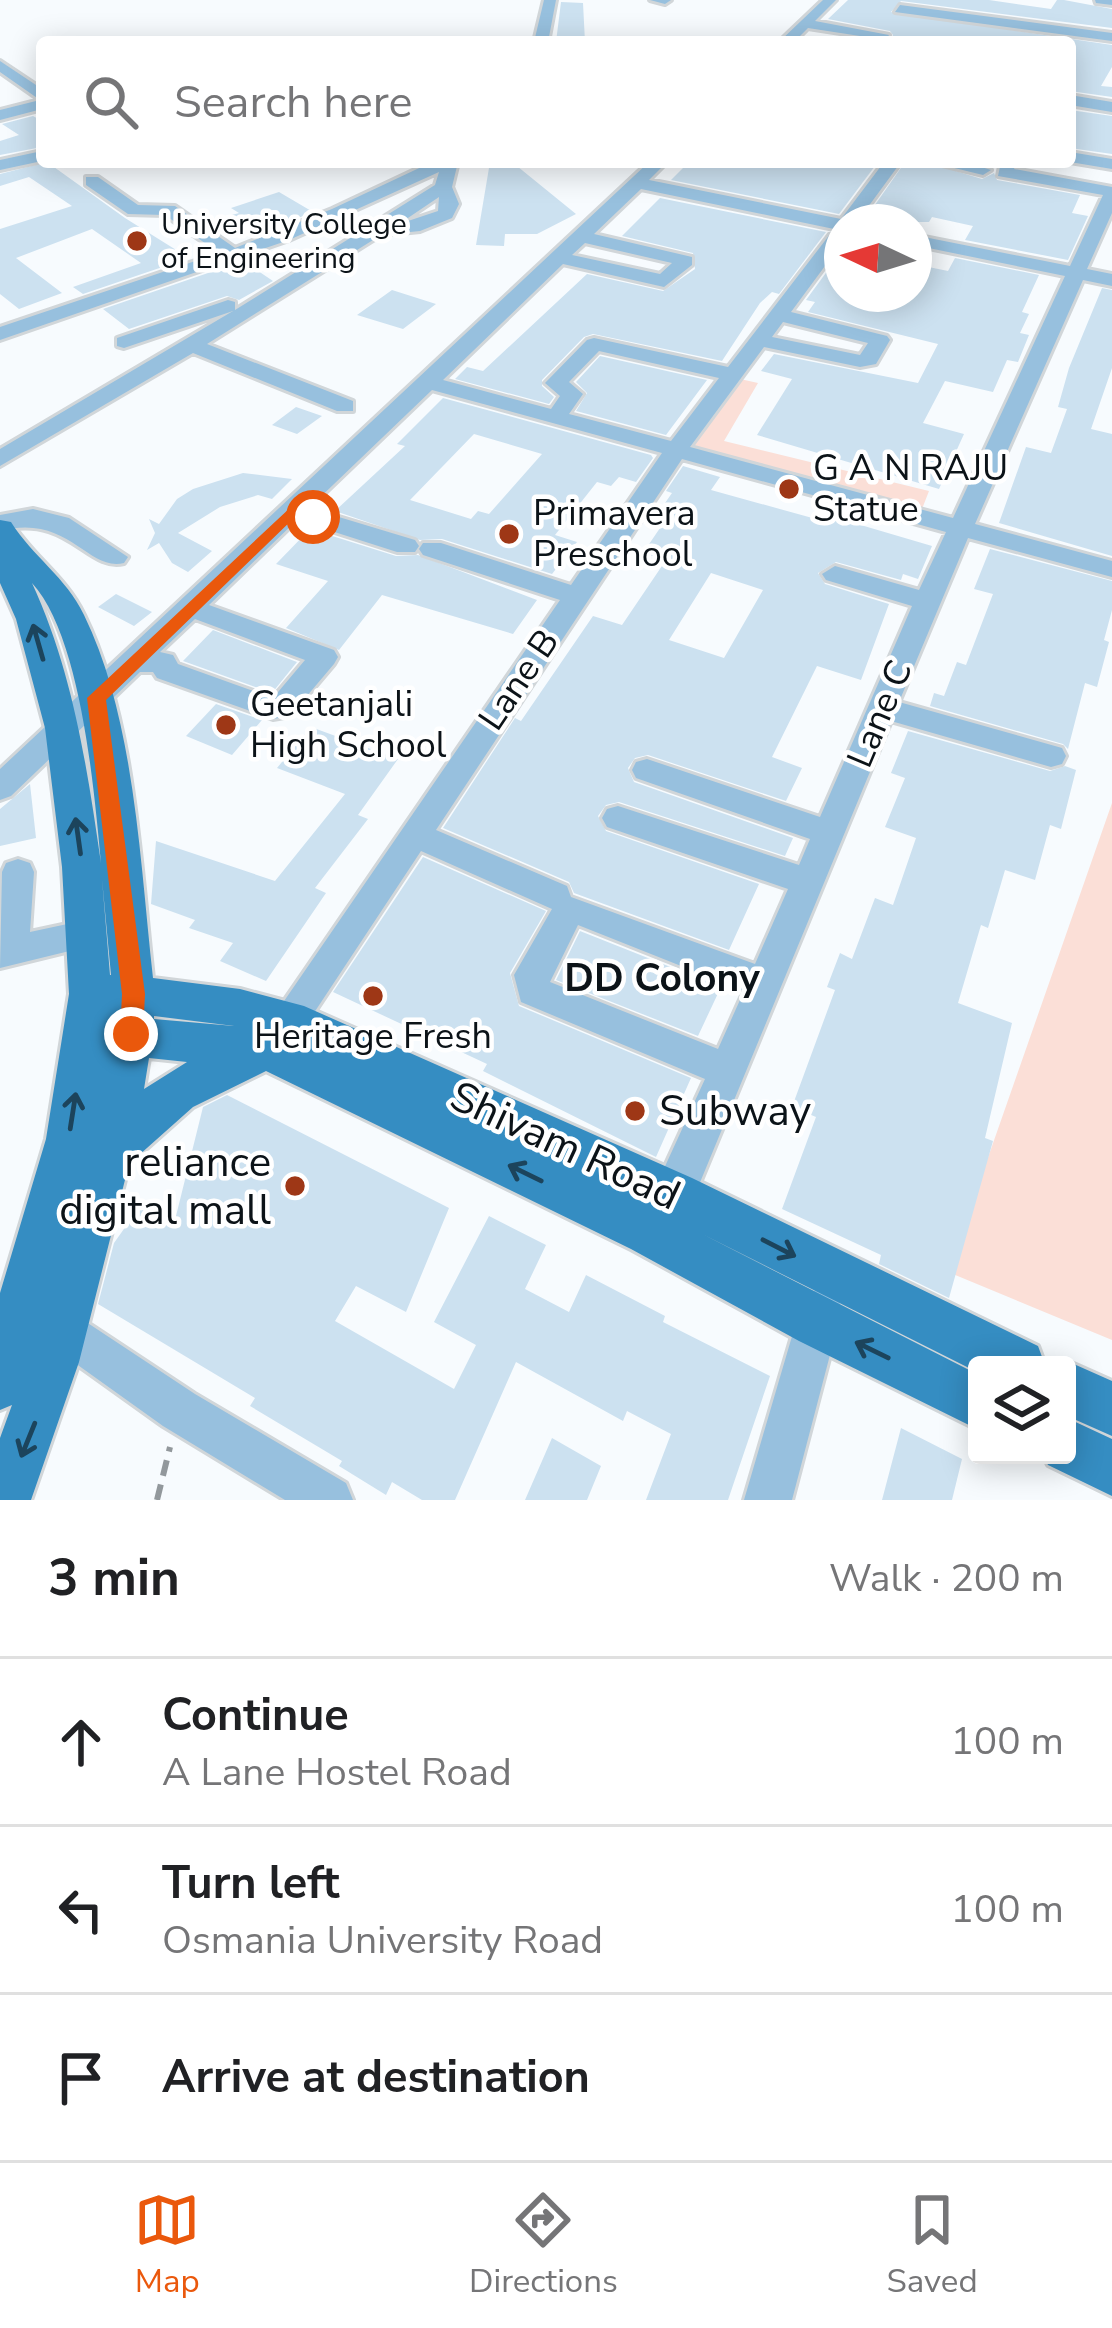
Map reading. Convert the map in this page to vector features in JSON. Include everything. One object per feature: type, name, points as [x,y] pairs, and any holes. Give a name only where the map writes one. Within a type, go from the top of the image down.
[{"type":"main road","points":[[5,537],[45,575],[65,609],[96,698],[110,1014],[109,1151],[29,1363]]},
{"type":"main road","points":[[3,1500],[34,1428],[29,1363],[69,1139],[110,1014],[86,925],[62,728],[5,537]]},
{"type":"main road","name":"Shivam Road","points":[[110,1014],[279,1035],[662,1214],[832,1276],[1000,1356]]},
{"type":"main road","points":[[109,1151],[154,1106],[190,1080],[279,1035]]},
{"type":"main road","name":"Shivam Road","points":[[662,1214],[817,1323],[968,1398]]},
{"type":"main road","points":[[1076,1392],[1112,1409]]},
{"type":"main road","points":[[1076,1450],[1112,1468]]},
{"type":"street","points":[[542,36],[550,0]]},
{"type":"street","points":[[1101,0],[1112,1]]},
{"type":"street","points":[[900,9],[999,16],[1112,37]]},
{"type":"street","points":[[819,15],[881,36]]},
{"type":"street","points":[[793,36],[819,15],[874,17]]},
{"type":"street","points":[[985,36],[999,16]]},
{"type":"street","points":[[0,64],[36,95]]},
{"type":"street","points":[[1076,101],[1112,107]]},
{"type":"street","points":[[0,115],[36,102]]},
{"type":"street","points":[[0,164],[36,157]]},
{"type":"street","points":[[1076,162],[1108,189]]},
{"type":"street","points":[[0,334],[231,253],[435,168]]},
{"type":"street","points":[[0,459],[443,187],[446,168]]},
{"type":"street","points":[[163,662],[201,611],[292,511],[652,168]]},
{"type":"street","name":"Lane B","points":[[860,204],[888,168]]},
{"type":"street","points":[[972,168],[983,170]]},
{"type":"street","points":[[1006,168],[1004,172],[1108,189]]},
{"type":"street","points":[[92,181],[134,210],[170,209],[231,253]]},
{"type":"street","points":[[637,183],[824,222]]},
{"type":"street","name":"Lane C","points":[[662,1214],[728,1071],[959,528],[1078,273],[1108,189]]},
{"type":"street","points":[[558,257],[664,280],[685,261],[580,236]]},
{"type":"street","points":[[932,243],[1112,280]]},
{"type":"street","name":"Lane B","points":[[279,1035],[726,373],[759,340],[824,253]]},
{"type":"street","points":[[129,346],[172,334],[189,320],[228,306]]},
{"type":"street","points":[[90,313],[155,367]]},
{"type":"street","points":[[759,340],[860,362],[869,360],[880,340],[778,315]]},
{"type":"street","points":[[560,410],[572,392],[556,383],[594,344],[726,373]]},
{"type":"street","points":[[192,345],[345,406]]},
{"type":"street","points":[[427,382],[667,433],[726,373]]},
{"type":"street","points":[[560,410],[676,450],[1112,569]]},
{"type":"street","points":[[292,511],[577,596]]},
{"type":"street","points":[[5,537],[19,515],[45,516],[115,557]]},
{"type":"street","points":[[843,571],[929,596]]},
{"type":"street","points":[[163,662],[167,671],[273,710],[280,709],[324,657],[201,611]]},
{"type":"street","points":[[0,788],[133,662],[201,611]]},
{"type":"street","points":[[133,662],[163,662]]},
{"type":"street","points":[[882,708],[1051,756]]},
{"type":"street","points":[[647,770],[829,833]]},
{"type":"street","points":[[618,818],[805,891]]},
{"type":"street","points":[[414,834],[555,896]]},
{"type":"street","points":[[664,845],[805,891]]},
{"type":"street","points":[[18,872],[4,940],[86,925]]},
{"type":"street","points":[[728,1071],[534,991],[532,975],[568,912],[577,910],[765,984]]},
{"type":"street","points":[[768,1500],[832,1276]]},
{"type":"street","points":[[29,1363],[179,1410],[328,1500]]},
{"type":"path","points":[[157,1500],[179,1410]]},
{"type":"shaded area","points":[[740,379],[758,383],[724,441],[929,491],[922,509],[689,449]]},
{"type":"shaded area","points":[[1112,803],[1112,1340],[948,1272]]},
{"type":"building","points":[[848,0],[989,0],[1051,9],[1057,0],[1064,0],[1112,9],[1112,28],[901,1],[891,12],[1052,36],[893,36],[890,31],[828,19]]},
{"type":"building","points":[[561,2],[583,3],[585,36],[557,36]]},
{"type":"building","points":[[1076,40],[1112,45],[1112,67],[1101,86],[1112,87],[1112,97],[1076,92]]},
{"type":"building","points":[[1076,111],[1112,116],[1112,154],[1076,149]]},
{"type":"building","points":[[36,118],[36,148],[0,155],[0,141],[19,135],[2,124]]},
{"type":"building","name":"University College of Engineering","points":[[36,165],[55,168],[189,258],[83,294],[73,287],[141,263],[92,229],[16,258],[62,293],[19,309],[0,294],[0,229],[72,206],[29,177],[0,186],[0,174]]},
{"type":"building","points":[[489,168],[519,168],[576,214],[537,234],[505,234],[504,246],[476,245]]},
{"type":"building","points":[[683,168],[874,168],[846,204],[824,204],[824,211],[671,180]]},
{"type":"building","points":[[901,168],[946,168],[982,179],[994,173],[997,180],[1080,195],[1072,213],[1088,216],[1068,260],[965,240],[973,226],[932,217],[932,204],[876,204]]},
{"type":"building","points":[[279,192],[313,212],[261,233],[232,215],[239,213],[231,208]]},
{"type":"building","points":[[660,198],[824,232],[779,294],[772,292],[760,303],[722,361],[593,334],[584,337],[542,380],[554,397],[549,404],[455,379],[467,367],[483,371],[587,274],[663,291],[695,269],[693,253],[622,236]]},
{"type":"building","points":[[955,258],[1039,275],[1022,312],[1029,314],[1020,333],[1029,335],[1018,362],[1007,360],[993,392],[945,381],[923,423],[964,434],[939,489],[757,435],[792,379],[761,371],[774,354],[918,383],[938,344],[808,312],[815,302],[806,300],[824,276],[824,312],[932,312],[932,268],[948,271]]},
{"type":"building","points":[[243,261],[273,281],[239,300],[227,296],[129,329],[103,309]]},
{"type":"building","points":[[1102,288],[1112,290],[1112,368],[1091,429],[1112,434],[1112,556],[999,523],[1026,447],[1051,453],[1067,409],[1058,407],[1069,368]]},
{"type":"building","points":[[392,290],[436,304],[403,329],[357,315]]},
{"type":"building","points":[[600,356],[707,380],[666,435],[576,411],[587,393],[576,382]]},
{"type":"building","points":[[443,398],[653,458],[636,482],[619,477],[611,486],[597,482],[555,535],[577,542],[552,574],[442,539],[420,540],[335,511],[405,446],[397,444]],"holes":[[[474,434],[542,454],[489,514],[478,511],[471,519],[410,500]]]},
{"type":"building","points":[[296,407],[322,416],[297,434],[272,425]]},
{"type":"building","points":[[683,466],[720,477],[711,490],[816,519],[820,513],[932,546],[918,579],[903,574],[901,580],[836,562],[818,573],[825,584],[889,604],[861,680],[817,666],[772,757],[802,768],[786,801],[648,755],[635,758],[628,768],[634,782],[793,838],[785,856],[619,802],[606,805],[598,816],[606,831],[759,884],[729,950],[574,893],[569,882],[443,828],[515,718],[521,721],[593,616],[622,625],[666,560],[643,553],[675,506],[665,503],[672,493],[666,491]],"holes":[[[711,573],[763,590],[724,658],[669,640]]]},
{"type":"building","points":[[243,473],[292,479],[272,499],[258,495],[220,507],[178,533],[212,551],[188,572],[172,563],[159,543],[147,550],[155,533],[149,519],[159,524],[177,499],[193,489]]},
{"type":"building","points":[[310,529],[396,556],[418,555],[537,600],[513,634],[382,595],[339,650],[286,628],[328,581],[276,564]]},
{"type":"building","points":[[990,549],[1112,581],[1112,610],[1104,640],[1109,642],[1097,687],[1085,683],[1068,749],[930,706],[934,693],[944,696],[957,662],[966,665],[993,594],[974,589]]},
{"type":"building","points":[[116,594],[152,612],[134,626],[98,607]]},
{"type":"building","points":[[213,630],[297,662],[272,693],[183,661]]},
{"type":"building","points":[[216,704],[262,720],[232,755],[186,736]]},
{"type":"building","points":[[311,727],[398,759],[358,815],[368,819],[315,888],[326,893],[266,981],[220,961],[233,943],[189,928],[195,920],[151,904],[156,841],[275,881],[345,794],[277,768]]},
{"type":"building","points":[[908,731],[1050,771],[1065,766],[1076,770],[1061,829],[1050,825],[1035,880],[1005,870],[988,928],[981,925],[958,1003],[1012,1023],[985,1138],[993,1141],[949,1298],[879,1264],[881,1255],[782,1209],[816,1117],[792,1107],[835,990],[827,987],[840,953],[852,959],[875,898],[893,905],[916,838],[885,827],[905,778],[891,773]]},
{"type":"building","points":[[30,784],[36,838],[0,846],[0,809]]},
{"type":"building","points":[[423,857],[546,911],[510,973],[519,1006],[691,1078],[656,1157],[483,1071],[487,1064],[333,992]]},
{"type":"building","points":[[580,931],[721,987],[698,1036],[556,980]]},
{"type":"building","points":[[227,1095],[449,1208],[406,1312],[356,1286],[335,1321],[454,1389],[476,1345],[434,1322],[489,1216],[546,1245],[525,1289],[569,1312],[586,1275],[665,1316],[663,1322],[770,1376],[728,1500],[646,1500],[671,1434],[627,1411],[623,1421],[516,1362],[455,1500],[422,1500],[392,1482],[386,1495],[339,1466],[342,1461],[250,1406],[255,1398],[98,1304],[114,1243],[143,1202],[175,1220],[203,1107]]},
{"type":"building","points":[[901,1428],[962,1459],[952,1500],[882,1500]]},
{"type":"building","points":[[552,1438],[601,1466],[587,1500],[525,1500]]},
{"type":"place","name":"University College of Engineering","points":[[137,241]]},
{"type":"place","name":"G A N RAJU Statue","points":[[789,489]]},
{"type":"place","name":"Primavera Preschool","points":[[509,534]]},
{"type":"place","name":"Geetanjali High School","points":[[226,725]]},
{"type":"place","name":"Heritage Fresh","points":[[373,996]]},
{"type":"place","name":"Subway","points":[[635,1111]]},
{"type":"place","name":"reliance digital mall","points":[[295,1186]]},
{"type":"district","name":"DD Colony","points":[[662,978]]},
{"type":"route","points":[[131,1034],[134,994],[96,698],[292,511],[313,517]]}]
